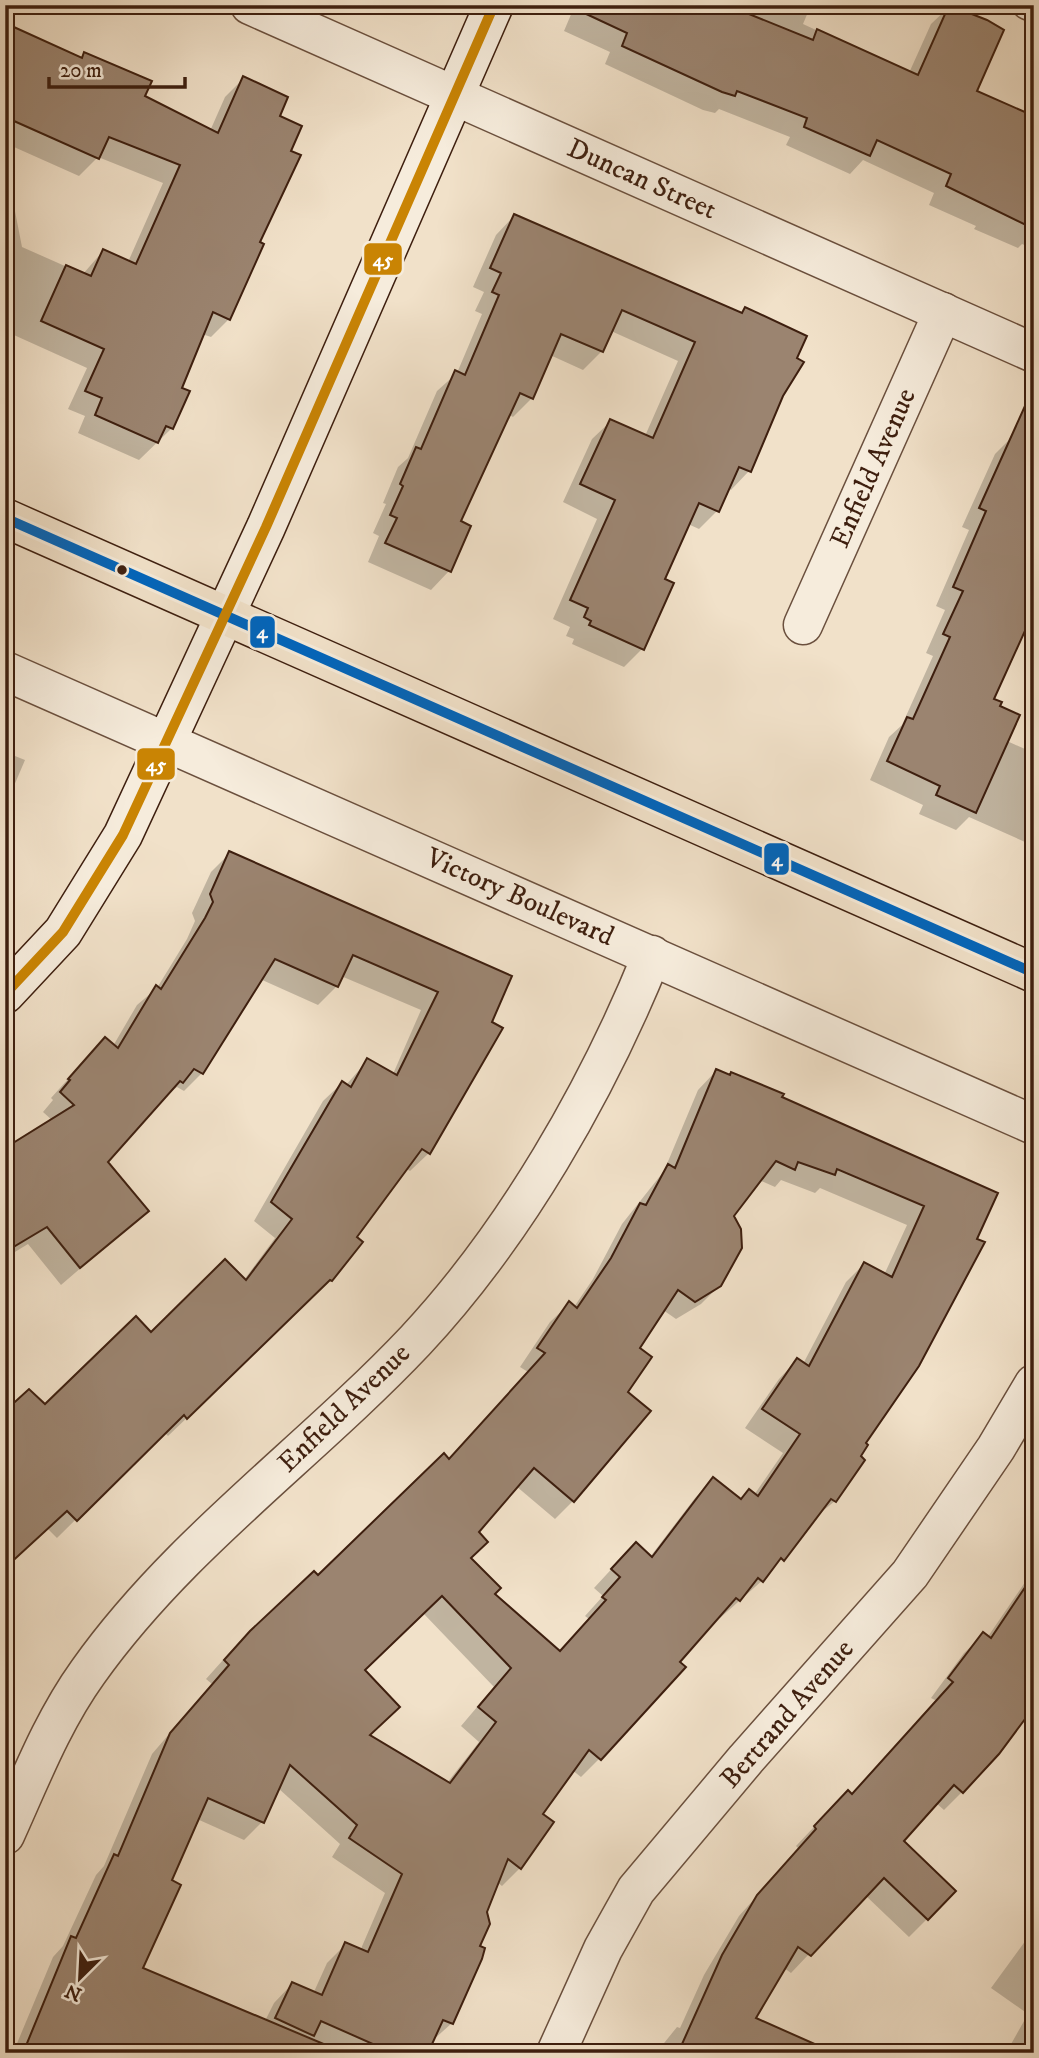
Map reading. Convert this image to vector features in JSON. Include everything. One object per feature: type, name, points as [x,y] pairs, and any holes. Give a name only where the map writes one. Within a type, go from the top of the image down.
[{"type":"main road","points":[[5,518],[563,762],[1034,973]]},
{"type":"street","name":"Duncan Street","points":[[250,5],[1034,353]]},
{"type":"street","points":[[5,994],[63,932],[123,835],[226,616],[456,97],[494,5]]},
{"type":"street","name":"Enfield Avenue","points":[[803,625],[943,312]]},
{"type":"street","name":"Victory Boulevard","points":[[5,671],[1034,1125]]},
{"type":"street","name":"Enfield Avenue","points":[[5,1835],[44,1747],[87,1674],[149,1594],[414,1341],[478,1267],[558,1145],[631,1008],[652,956]]},
{"type":"street","name":"Bertrand Avenue","points":[[556,2053],[603,1949],[636,1890],[746,1759],[910,1574],[996,1448],[1034,1384]]},
{"type":"lane","points":[[1027,5],[1034,8]]},
{"type":"building","points":[[567,5],[727,5],[813,40],[817,29],[918,75],[949,5],[987,20],[1004,30],[977,91],[1034,116],[1034,229],[946,186],[951,174],[877,140],[870,156],[804,127],[807,118],[737,91],[735,96],[722,92],[622,46],[627,33]]},
{"type":"building","points":[[5,23],[82,58],[84,52],[152,81],[145,96],[218,133],[243,76],[288,97],[280,116],[302,126],[291,151],[301,155],[260,242],[264,244],[230,320],[213,312],[182,388],[190,391],[173,429],[166,426],[158,443],[95,415],[102,398],[85,391],[104,349],[41,321],[66,265],[91,276],[103,249],[136,264],[180,165],[109,137],[99,159],[5,117]]},
{"type":"building","points":[[514,214],[742,313],[745,307],[807,336],[797,358],[804,362],[783,396],[751,472],[739,467],[719,512],[699,503],[665,579],[674,583],[644,650],[589,625],[591,621],[584,617],[588,608],[570,600],[615,500],[580,484],[610,419],[653,438],[695,342],[622,310],[603,352],[561,334],[533,399],[520,393],[461,521],[471,526],[451,572],[385,543],[397,518],[390,515],[403,486],[400,484],[416,447],[421,449],[455,370],[465,375],[499,295],[492,292],[501,273],[490,268]]},
{"type":"building","points":[[1034,386],[1034,611],[994,699],[1002,702],[1000,706],[1020,715],[976,813],[936,795],[940,786],[887,761],[907,717],[913,719],[950,637],[943,634],[963,591],[953,587],[986,511],[979,508]]},
{"type":"building","points":[[229,851],[512,976],[492,1022],[503,1028],[430,1154],[422,1149],[357,1237],[363,1242],[332,1281],[330,1280],[187,1419],[184,1415],[77,1521],[67,1511],[5,1568],[5,1411],[29,1389],[45,1404],[136,1316],[151,1332],[225,1259],[246,1280],[292,1219],[271,1202],[342,1081],[351,1087],[367,1058],[397,1075],[438,992],[353,955],[338,987],[275,959],[203,1074],[194,1069],[183,1083],[180,1081],[108,1162],[149,1211],[80,1268],[47,1227],[5,1252],[5,1148],[74,1105],[60,1092],[105,1037],[118,1048],[156,985],[161,989],[205,918],[213,902],[210,894]]},
{"type":"building","points":[[716,1069],[730,1075],[731,1072],[784,1094],[782,1097],[998,1193],[977,1239],[985,1242],[919,1366],[866,1443],[868,1445],[861,1456],[865,1460],[836,1502],[831,1499],[784,1561],[781,1558],[763,1582],[758,1578],[740,1601],[736,1598],[680,1662],[686,1667],[601,1760],[589,1750],[543,1814],[554,1822],[521,1869],[508,1859],[487,1912],[490,1924],[480,1946],[485,1948],[482,1959],[453,2024],[443,2020],[428,2053],[393,2053],[321,2021],[314,2036],[275,2018],[292,1982],[322,1995],[345,1942],[368,1952],[402,1874],[349,1838],[357,1825],[290,1765],[264,1823],[208,1798],[172,1880],[181,1885],[143,1968],[345,2053],[23,2053],[71,1936],[76,1938],[114,1854],[118,1856],[170,1733],[229,1665],[224,1660],[250,1631],[314,1571],[318,1575],[444,1453],[449,1459],[545,1353],[537,1348],[569,1301],[577,1308],[611,1258],[640,1203],[646,1205],[668,1164],[675,1168]],"holes":[[[776,1161],[795,1170],[798,1162],[835,1175],[837,1169],[924,1206],[892,1277],[864,1262],[809,1366],[797,1358],[762,1409],[800,1434],[758,1496],[749,1489],[741,1499],[713,1477],[652,1557],[636,1542],[611,1569],[620,1577],[602,1597],[606,1600],[560,1651],[495,1594],[501,1588],[471,1558],[488,1542],[479,1532],[534,1468],[574,1502],[651,1411],[628,1392],[652,1357],[640,1348],[678,1290],[695,1302],[721,1286],[742,1248],[741,1229],[734,1216]],[[442,1596],[511,1668],[478,1707],[496,1722],[450,1783],[370,1735],[400,1707],[365,1670]]]},
{"type":"building","points":[[1034,1574],[1034,1707],[999,1754],[963,1793],[954,1785],[904,1841],[956,1891],[928,1920],[884,1878],[811,1956],[798,1947],[756,2018],[835,2053],[678,2053],[722,1955],[757,1895],[816,1829],[814,1826],[848,1790],[852,1794],[953,1682],[948,1678],[983,1632],[991,1638]]},
{"type":"transit line","name":"45","points":[[5,994],[63,932],[123,835],[266,527],[494,5]]},
{"type":"transit line","name":"4","points":[[5,518],[1034,973]]}]
